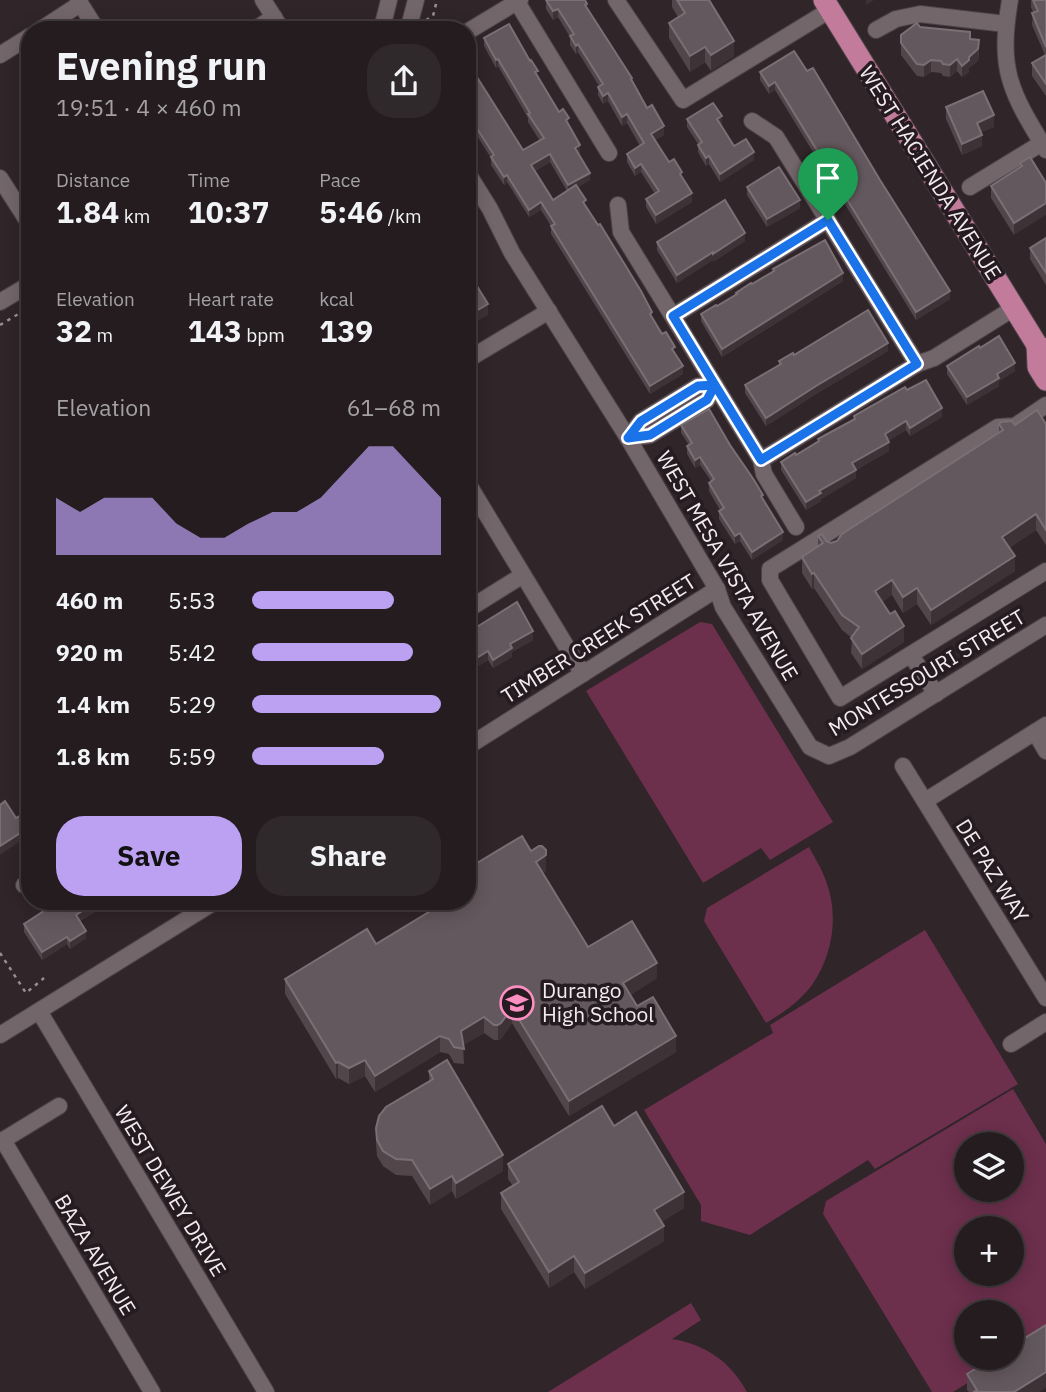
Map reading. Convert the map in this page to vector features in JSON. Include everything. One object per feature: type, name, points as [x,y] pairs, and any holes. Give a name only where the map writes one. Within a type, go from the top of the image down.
[{"type":"main road","name":"WEST HACIENDA AVENUE","points":[[827,5],[1041,348],[1038,368],[1046,380]]},
{"type":"street","points":[[263,0],[277,21]]},
{"type":"street","points":[[384,21],[389,0]]},
{"type":"street","points":[[410,21],[416,0]]},
{"type":"street","points":[[616,0],[683,100],[827,5]]},
{"type":"street","points":[[970,187],[1044,146],[1019,106],[1010,83],[1004,50],[1010,0]]},
{"type":"street","points":[[476,27],[518,1],[608,153]]},
{"type":"street","points":[[53,21],[79,2],[91,21]]},
{"type":"street","points":[[876,30],[896,19],[920,14],[1006,24]]},
{"type":"street","points":[[0,55],[21,42]]},
{"type":"street","points":[[752,121],[776,137],[917,364]]},
{"type":"street","points":[[1,181],[21,211]]},
{"type":"street","name":"WEST MESA VISTA AVENUE","points":[[476,186],[512,253],[628,438],[717,589],[723,607],[810,747],[829,756]]},
{"type":"street","points":[[618,205],[621,232],[761,460],[764,474],[796,527]]},
{"type":"street","points":[[673,316],[828,220]]},
{"type":"street","points":[[0,302],[21,289]]},
{"type":"street","points":[[761,460],[1014,308]]},
{"type":"street","points":[[476,355],[548,311]]},
{"type":"street","points":[[628,438],[641,421],[698,386],[715,385]]},
{"type":"street","points":[[978,440],[1009,435],[1046,405]]},
{"type":"street","points":[[1009,435],[998,427],[770,569],[770,580],[840,698],[1046,571]]},
{"type":"street","points":[[476,497],[583,674]]},
{"type":"street","points":[[797,552],[826,552],[833,530]]},
{"type":"street","points":[[476,604],[523,575]]},
{"type":"street","name":"TIMBER CREEK STREET","points":[[476,741],[717,589]]},
{"type":"street","name":"MONTESSOURI STREET","points":[[829,756],[850,747],[1046,625]]},
{"type":"street","points":[[911,655],[936,694]]},
{"type":"street","points":[[925,801],[1040,729],[1046,751]]},
{"type":"street","name":"DE PAZ WAY","points":[[903,766],[1046,998]]},
{"type":"street","points":[[0,1035],[202,910]]},
{"type":"street","name":"WEST DEWEY DRIVE","points":[[39,1011],[266,1392]]},
{"type":"street","points":[[1011,1044],[1046,1022]]},
{"type":"street","points":[[1,1141],[59,1106]]},
{"type":"street","name":"BAZA AVENUE","points":[[1,1141],[152,1392]]},
{"type":"path","points":[[0,325],[21,312]]},
{"type":"path","points":[[0,953],[26,993],[44,978]]},
{"type":"shaded area","points":[[700,622],[712,624],[833,822],[770,860],[761,848],[703,883],[586,691]]},
{"type":"shaded area","points":[[809,847],[830,894],[833,921],[829,948],[819,973],[807,991],[766,1023],[704,921],[707,908]]},
{"type":"shaded area","points":[[925,930],[1018,1084],[875,1169],[868,1160],[750,1235],[701,1221],[701,1205],[644,1110],[773,1033],[770,1025]]},
{"type":"shaded area","points":[[1013,1089],[1046,1144],[1046,1335],[1024,1349],[1024,1300],[954,1300],[954,1370],[989,1370],[953,1392],[932,1392],[823,1214],[826,1201]]},
{"type":"shaded area","points":[[691,1303],[701,1320],[672,1339],[695,1345],[716,1356],[741,1381],[747,1392],[548,1392]]},
{"type":"building","points":[[546,0],[585,0],[585,5],[632,78],[647,108],[652,105],[664,126],[651,134],[669,162],[674,159],[692,193],[656,215],[646,199],[659,191],[641,164],[635,168],[627,154],[644,143],[627,114],[622,117],[608,93],[603,96],[598,87],[603,84],[570,36],[574,34],[558,9],[553,11]]},
{"type":"building","points":[[677,0],[709,0],[734,41],[711,55],[705,47],[690,56],[669,23],[685,13]]},
{"type":"building","points":[[1033,0],[1046,0],[1046,47],[1032,13],[1038,11]]},
{"type":"building","points":[[917,23],[920,27],[970,32],[970,39],[979,40],[978,49],[962,66],[957,59],[950,65],[931,60],[924,65],[917,64],[901,43],[901,35]]},
{"type":"building","points":[[509,24],[559,112],[563,109],[569,118],[566,120],[580,145],[575,148],[590,173],[568,185],[550,154],[531,165],[553,200],[576,185],[586,200],[583,202],[598,225],[600,224],[641,291],[662,334],[666,332],[675,347],[672,349],[683,366],[650,386],[551,226],[555,224],[541,202],[529,210],[507,175],[504,177],[491,157],[494,155],[476,127],[476,76],[523,150],[544,138],[484,38]]},
{"type":"building","points":[[794,51],[807,71],[813,68],[950,291],[916,312],[775,82],[769,86],[760,72]]},
{"type":"building","points":[[1046,55],[1046,84],[1032,63]]},
{"type":"building","points":[[983,91],[994,115],[977,123],[982,135],[962,144],[946,107]]},
{"type":"building","points":[[713,103],[722,116],[717,119],[734,146],[746,139],[754,152],[720,174],[709,156],[706,158],[698,145],[702,142],[687,119]]},
{"type":"building","points":[[1030,157],[1046,183],[1046,203],[1014,223],[991,186],[1022,166],[1020,163]]},
{"type":"building","points":[[779,167],[800,200],[767,219],[747,187]]},
{"type":"building","points":[[725,200],[745,233],[677,275],[657,242]]},
{"type":"building","points":[[1046,238],[1046,273],[1030,248]]},
{"type":"building","points":[[825,240],[843,273],[722,349],[701,314]]},
{"type":"building","points":[[476,285],[488,304],[476,311]]},
{"type":"building","points":[[868,310],[888,343],[766,418],[745,385],[781,364],[779,361],[793,353],[794,355]]},
{"type":"building","points":[[999,336],[1015,363],[997,374],[999,378],[967,397],[947,366]]},
{"type":"building","points":[[926,380],[942,408],[910,428],[906,421],[885,434],[889,442],[852,463],[856,470],[819,491],[821,493],[806,502],[781,462],[905,387],[907,390]]},
{"type":"building","points":[[709,409],[783,532],[752,552],[740,533],[735,536],[719,511],[724,508],[709,483],[714,479],[700,457],[695,460],[687,446],[692,443],[681,425]]},
{"type":"building","points":[[1037,410],[1046,424],[1046,530],[1036,514],[1002,537],[1015,556],[931,610],[917,588],[903,597],[892,580],[875,591],[890,614],[895,611],[904,626],[862,654],[851,638],[859,627],[842,615],[802,557],[823,543],[818,536],[822,534],[826,541],[831,543],[837,541],[842,534],[1003,430],[999,424],[1001,422],[1012,421],[1015,425]]},
{"type":"building","points":[[517,602],[533,631],[510,644],[512,648],[493,660],[488,651],[476,658],[476,627]]},
{"type":"building","points":[[5,801],[16,818],[21,815],[21,832],[0,846],[0,805]]},
{"type":"building","points":[[522,836],[531,851],[539,846],[546,850],[546,855],[536,862],[588,947],[632,921],[657,963],[623,983],[637,1006],[653,997],[676,1036],[569,1101],[512,1008],[498,1025],[484,1017],[461,1031],[464,1049],[454,1047],[449,1039],[440,1036],[375,1076],[365,1060],[349,1068],[336,1063],[285,979],[367,929],[376,944],[432,910],[476,910],[476,864]]},
{"type":"building","points":[[45,910],[84,910],[76,915],[86,931],[70,941],[67,937],[42,952],[24,924]]},
{"type":"building","points":[[447,1060],[503,1155],[456,1183],[452,1176],[430,1189],[412,1160],[396,1159],[383,1151],[377,1140],[376,1128],[379,1116],[386,1107],[433,1079],[429,1071]]},
{"type":"building","points":[[602,1106],[614,1126],[636,1112],[684,1192],[654,1210],[664,1226],[585,1273],[574,1256],[549,1272],[501,1193],[519,1182],[508,1164]]},
{"type":"building","points":[[1046,1325],[1046,1372],[1014,1392],[974,1392],[977,1390],[967,1374],[974,1370],[1024,1370],[1024,1339]]},
{"type":"place","name":"Durango High School","points":[[517,1003]]},
{"type":"route","points":[[828,220],[673,316],[715,385],[698,386],[641,421],[628,438],[650,435],[707,400],[715,385],[761,460],[917,364],[828,220]]}]
